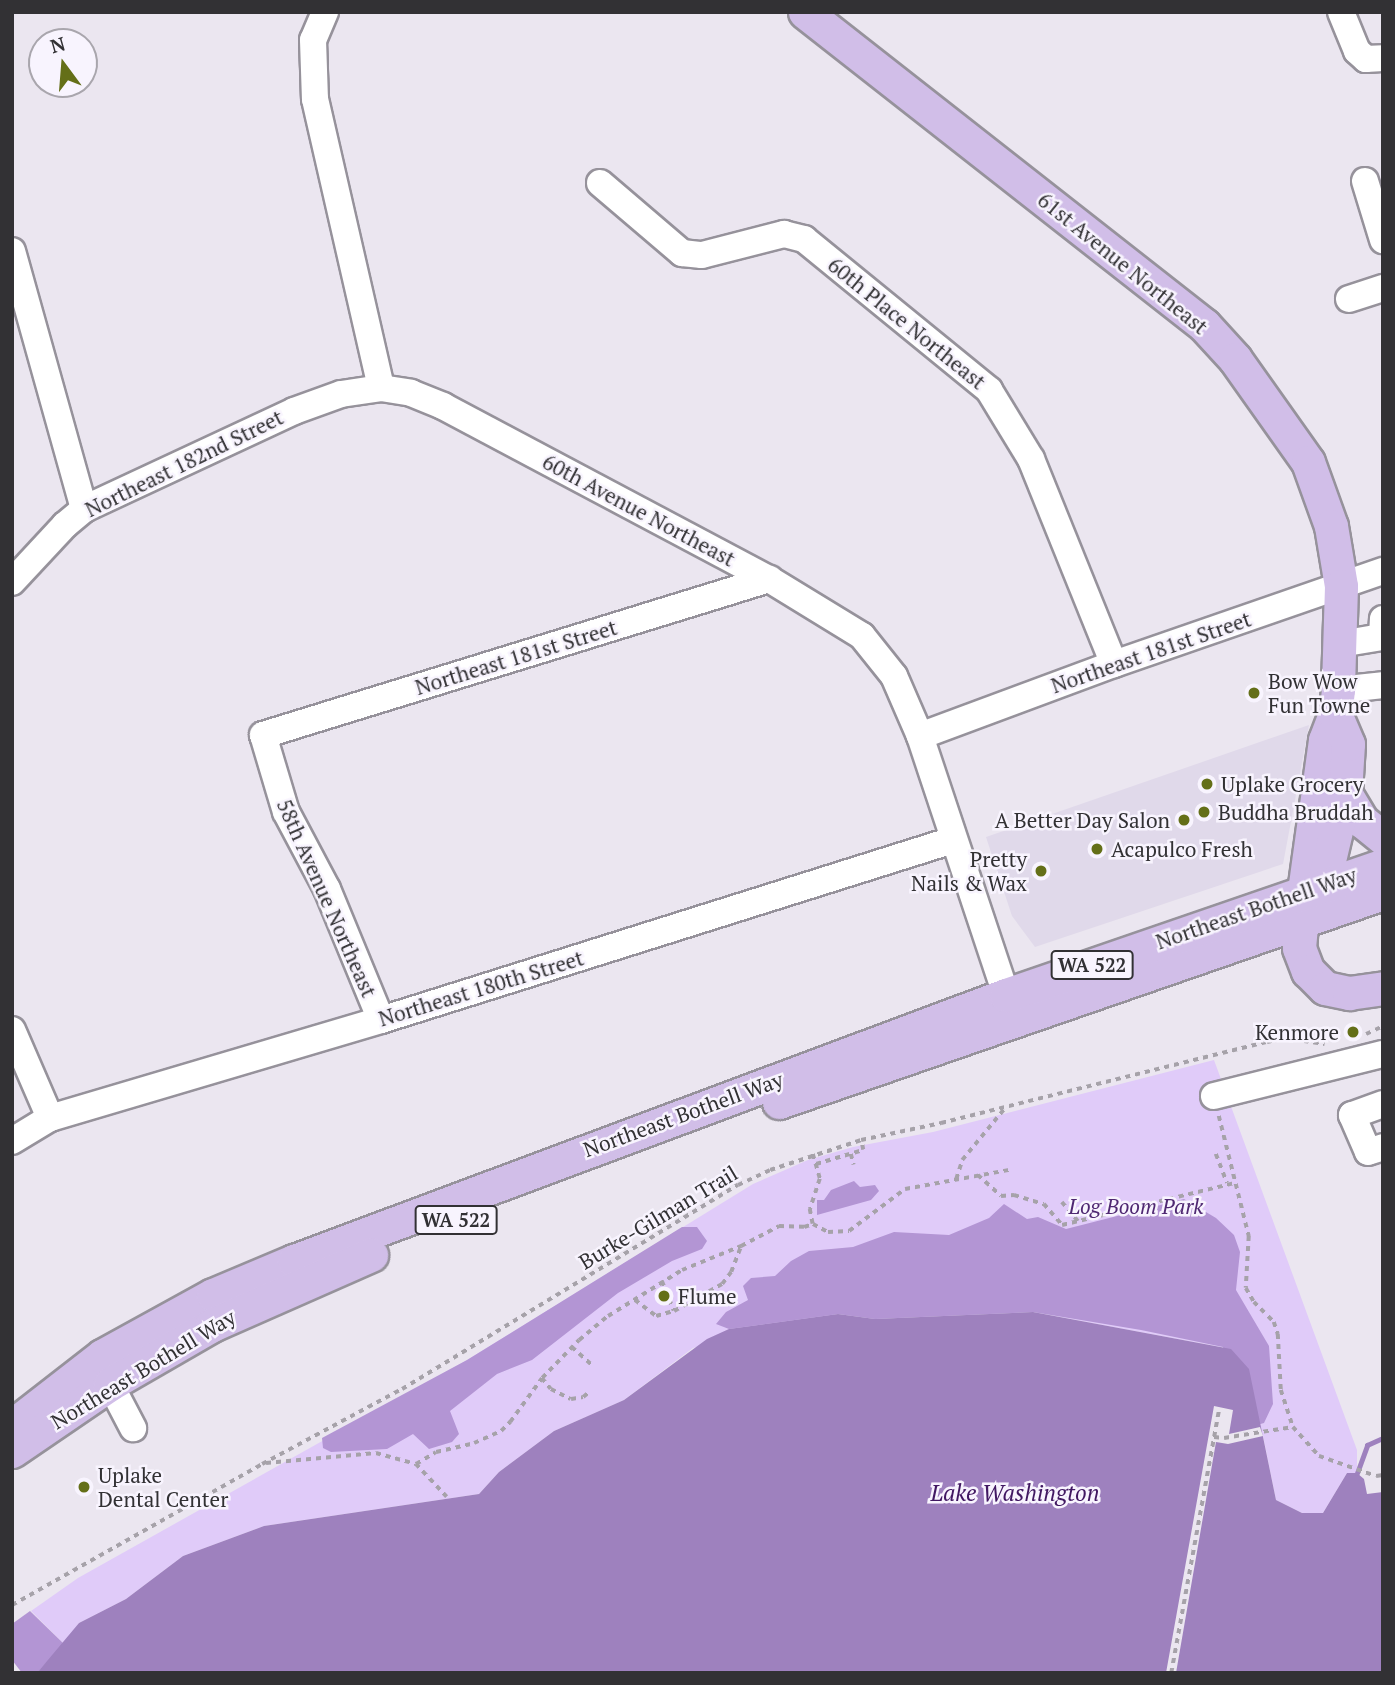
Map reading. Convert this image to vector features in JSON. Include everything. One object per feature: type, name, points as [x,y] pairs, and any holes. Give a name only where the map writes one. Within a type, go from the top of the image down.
[{"type":"main road","name":"61st Avenue Northeast","points":[[805,12],[1204,325],[1236,359],[1308,462],[1331,526],[1341,586],[1336,702],[1325,740],[1310,904],[1302,959],[1308,971],[1325,988],[1349,993],[1383,988]]},
{"type":"main road","name":"61st Avenue Northeast","points":[[1310,904],[1345,793],[1348,744],[1336,702]]},
{"type":"main road","points":[[1345,793],[1362,821],[1383,838]]},
{"type":"main road","name":"Northeast Bothell Way","points":[[12,1426],[102,1356],[212,1295],[485,1187],[1310,904],[1383,865]]},
{"type":"main road","name":"Northeast Bothell Way","points":[[1310,904],[1383,893]]},
{"type":"main road","name":"Northeast Bothell Way","points":[[12,1451],[110,1384],[224,1320],[478,1211],[1011,1008]]},
{"type":"street","points":[[325,12],[313,40],[315,99],[381,388]]},
{"type":"street","points":[[1341,12],[1357,51],[1366,59],[1383,58]]},
{"type":"street","points":[[1365,181],[1383,240]]},
{"type":"street","name":"60th Place Northeast","points":[[600,183],[682,253],[702,255],[784,234],[804,239],[989,390],[1031,458],[1114,664]]},
{"type":"street","points":[[12,251],[84,509]]},
{"type":"street","points":[[1349,299],[1383,289]]},
{"type":"street","name":"Northeast 182nd Street","points":[[12,582],[65,525],[84,509],[294,411],[341,394],[381,388]]},
{"type":"street","name":"60th Avenue Northeast","points":[[381,388],[411,393],[443,405],[769,579],[862,636],[894,676],[920,736],[1011,1008]]},
{"type":"street","name":"Northeast 181st Street","points":[[920,736],[1114,664],[1383,571]]},
{"type":"street","name":"Northeast 181st Street","points":[[262,735],[769,579]]},
{"type":"street","points":[[1339,644],[1382,637],[1383,620]]},
{"type":"street","points":[[1336,702],[1383,685]]},
{"type":"street","name":"58th Avenue Northeast","points":[[262,735],[286,812],[327,889],[381,1020]]},
{"type":"street","name":"Northeast 180th Street","points":[[12,1141],[50,1118],[381,1020],[953,840]]},
{"type":"street","points":[[12,1030],[50,1118]]},
{"type":"street","points":[[1216,1103],[1383,1054]]},
{"type":"street","points":[[1383,1104],[1352,1115],[1368,1152],[1383,1147]]},
{"type":"street","points":[[110,1384],[133,1428]]},
{"type":"path","points":[[1361,1036],[1383,1026]]},
{"type":"path","name":"Burke-Gilman Trail","points":[[12,1605],[262,1464],[402,1390],[738,1185],[813,1154],[861,1140],[1267,1042],[1284,1038],[1333,1044]]},
{"type":"path","points":[[1216,1103],[1249,1236],[1245,1288],[1254,1303],[1274,1322],[1279,1334],[1280,1390],[1293,1427],[1319,1456],[1383,1475]]},
{"type":"path","points":[[956,1179],[962,1160],[1006,1107]]},
{"type":"path","points":[[816,1164],[863,1150],[861,1140]]},
{"type":"path","points":[[813,1154],[820,1179],[810,1209],[814,1224],[828,1232],[849,1231],[905,1189],[1009,1170]]},
{"type":"path","points":[[851,1154],[854,1165]]},
{"type":"path","points":[[1216,1154],[1227,1183]]},
{"type":"path","points":[[978,1175],[1000,1196],[1014,1195],[1044,1204],[1062,1225],[1234,1183]]},
{"type":"path","points":[[1062,1202],[1078,1221]]},
{"type":"path","points":[[416,1464],[436,1452],[474,1443],[501,1431],[542,1378],[572,1347],[608,1316],[662,1281],[779,1226],[804,1227],[814,1224]]},
{"type":"path","points":[[635,1300],[656,1316],[674,1311],[722,1284],[731,1272],[741,1246]]},
{"type":"path","points":[[662,1281],[674,1311]]},
{"type":"path","points":[[572,1347],[592,1365]]},
{"type":"path","points":[[542,1378],[551,1389],[571,1399],[583,1397],[588,1393]]},
{"type":"path","points":[[1171,1673],[1219,1410]]},
{"type":"path","points":[[1214,1437],[1224,1438],[1293,1427]]},
{"type":"path","points":[[262,1464],[376,1453],[416,1464],[447,1497]]},
{"type":"shaded area","points":[[1309,725],[1283,864],[1035,947],[1012,916],[986,837]]},
{"type":"shaded area","points":[[854,1181],[860,1187],[875,1185],[879,1191],[871,1200],[817,1215],[817,1200],[824,1200],[831,1190]]},
{"type":"shaded area","points":[[1184,1199],[1216,1218],[1234,1235],[1240,1252],[1236,1290],[1269,1346],[1273,1404],[1264,1423],[1242,1429],[1223,1347],[1141,1330],[1033,1312],[875,1319],[838,1314],[729,1329],[716,1324],[726,1312],[748,1300],[743,1286],[751,1278],[775,1276],[791,1261],[809,1251],[853,1247],[894,1232],[949,1235],[989,1218],[1004,1204],[1027,1219],[1038,1217],[1066,1229]]},
{"type":"shaded area","points":[[682,1227],[697,1227],[707,1241],[702,1249],[672,1261],[618,1293],[532,1360],[497,1374],[450,1411],[459,1434],[452,1442],[429,1449],[413,1434],[387,1449],[331,1452],[323,1448],[322,1438],[467,1360]]},
{"type":"shaded area","points":[[30,1611],[64,1644],[37,1673],[22,1673],[12,1660],[12,1624]]},
{"type":"green space","name":"Log Boom Park","points":[[1214,1060],[1357,1450],[1357,1473],[1347,1473],[1323,1513],[1302,1513],[1276,1500],[1263,1436],[1231,1349],[1033,1312],[875,1319],[838,1314],[693,1348],[624,1400],[554,1431],[499,1472],[479,1494],[264,1526],[183,1556],[126,1599],[79,1623],[64,1644],[31,1611],[78,1578],[467,1360],[753,1184],[808,1160],[853,1147],[933,1132]]},
{"type":"water","name":"Lake Washington","points":[[1033,1312],[1231,1349],[1249,1369],[1276,1500],[1302,1513],[1323,1513],[1347,1473],[1357,1473],[1364,1479],[1367,1494],[1383,1492],[1383,1673],[37,1673],[79,1623],[126,1599],[183,1556],[264,1526],[479,1494],[499,1472],[554,1431],[624,1400],[707,1339],[729,1329],[838,1314],[875,1319]]},
{"type":"pier","points":[[1214,1406],[1233,1410],[1229,1434],[1260,1427],[1263,1436],[1228,1444],[1216,1442],[1176,1673],[1166,1673]]},
{"type":"waterway","points":[[1357,1473],[1367,1445],[1383,1438]]},
{"type":"place","name":"Bow Wow Fun Towne","points":[[1254,693]]},
{"type":"place","name":"Uplake Grocery","points":[[1207,784]]},
{"type":"place","name":"Buddha Bruddah","points":[[1204,812]]},
{"type":"place","name":"A Better Day Salon","points":[[1184,820]]},
{"type":"place","name":"Acapulco Fresh","points":[[1097,849]]},
{"type":"place","name":"Pretty Nails & Wax","points":[[1041,871]]},
{"type":"place","name":"Kenmore","points":[[1353,1032]]},
{"type":"place","name":"Flume","points":[[664,1296]]},
{"type":"place","name":"Uplake Dental Center","points":[[84,1487]]}]
